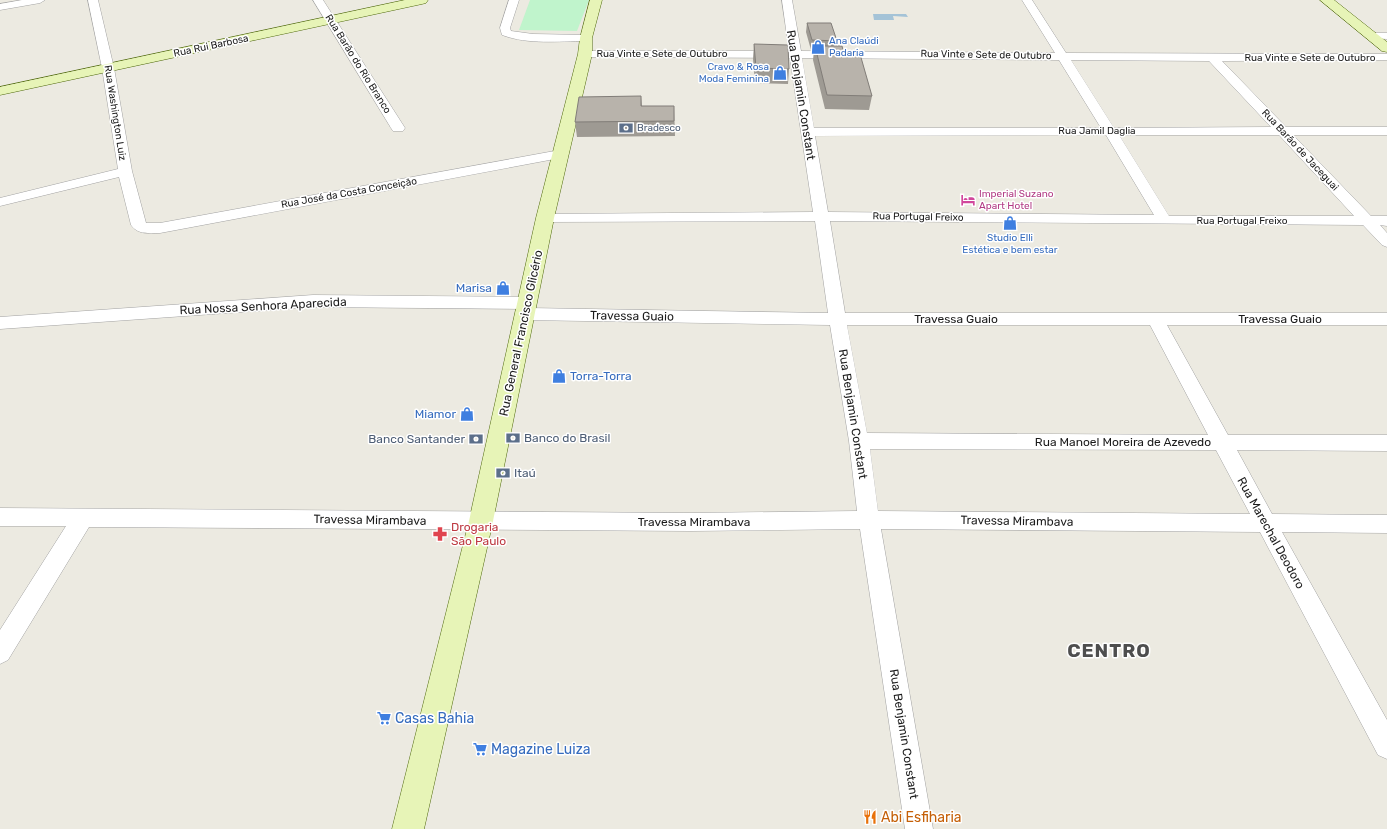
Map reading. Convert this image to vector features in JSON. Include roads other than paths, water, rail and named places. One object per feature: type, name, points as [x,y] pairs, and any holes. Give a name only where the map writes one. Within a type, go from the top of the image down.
[{"type":"main road","name":"Rua Rui Barbosa","points":[[0,91],[422,0]]},
{"type":"main road","name":"Rua General Francisco Glicério","points":[[408,829],[481,521],[545,218],[596,0]]},
{"type":"main road","points":[[1326,0],[1387,48]]},
{"type":"street","points":[[0,7],[40,0]]},
{"type":"street","name":"Rua Washington Luiz","points":[[93,0],[108,68],[125,171],[139,225]]},
{"type":"street","name":"Rua Barão do Rio Branco","points":[[318,0],[398,128]]},
{"type":"street","name":"Rua Vinte e Sete de Outubro","points":[[514,0],[505,28],[506,33],[516,36],[585,46],[794,53],[1213,58],[1387,57]]},
{"type":"street","name":"Rua Benjamin Constant","points":[[787,0],[794,53],[850,396],[859,441],[869,520],[919,829]]},
{"type":"street","points":[[1027,0],[1110,131],[1164,220]]},
{"type":"street","points":[[1372,36],[1387,36]]},
{"type":"street","name":"Rua Barão de Jaceguai","points":[[1213,58],[1387,242]]},
{"type":"street","name":"Rua Jamil Daglia","points":[[807,132],[1387,131]]},
{"type":"street","name":"Rua José da Costa Conceição","points":[[139,225],[142,228],[160,228],[560,154]]},
{"type":"street","points":[[0,202],[125,171]]},
{"type":"street","name":"Rua Portugal Freixo","points":[[545,218],[821,216],[1387,221]]},
{"type":"street","name":"Rua Nossa Senhora Aparecida","points":[[0,323],[313,302],[526,309]]},
{"type":"street","name":"Travessa Guaio","points":[[526,309],[838,319],[1387,319]]},
{"type":"street","name":"Rua Marechal Deodoro","points":[[1155,319],[1387,746]]},
{"type":"street","name":"Rua Manoel Moreira de Azevedo","points":[[859,441],[1387,443]]},
{"type":"street","name":"Travessa Mirambava","points":[[0,517],[481,521],[691,522],[869,520],[1387,524]]},
{"type":"street","points":[[0,652],[83,517]]},
{"type":"water","points":[[873,14],[906,14],[908,17],[893,16],[894,20],[874,20]]},
{"type":"place","name":"Ana Claúdi Padaria","points":[[818,47]]},
{"type":"place","name":"Cravo & Rosa Moda Feminina","points":[[780,73]]},
{"type":"place","name":"Bradesco","points":[[626,128]]},
{"type":"place","name":"Imperial Suzano Apart Hotel","points":[[968,200]]},
{"type":"place","name":"Studio Elli Estética e bem estar","points":[[1010,223]]},
{"type":"place","name":"Marisa","points":[[503,288]]},
{"type":"place","name":"Torra-Torra","points":[[559,376]]},
{"type":"place","name":"Miamor","points":[[467,414]]},
{"type":"place","name":"Banco do Brasil","points":[[513,438]]},
{"type":"place","name":"Banco Santander","points":[[476,439]]},
{"type":"place","name":"Itaú","points":[[503,473]]},
{"type":"place","name":"Drogaria São Paulo","points":[[440,534]]},
{"type":"place","name":"Casas Bahia","points":[[384,718]]},
{"type":"place","name":"Magazine Luiza","points":[[480,749]]},
{"type":"place","name":"Abi Esfiharia","points":[[870,817]]},
{"type":"district","name":"CENTRO","points":[[1109,650]]}]
